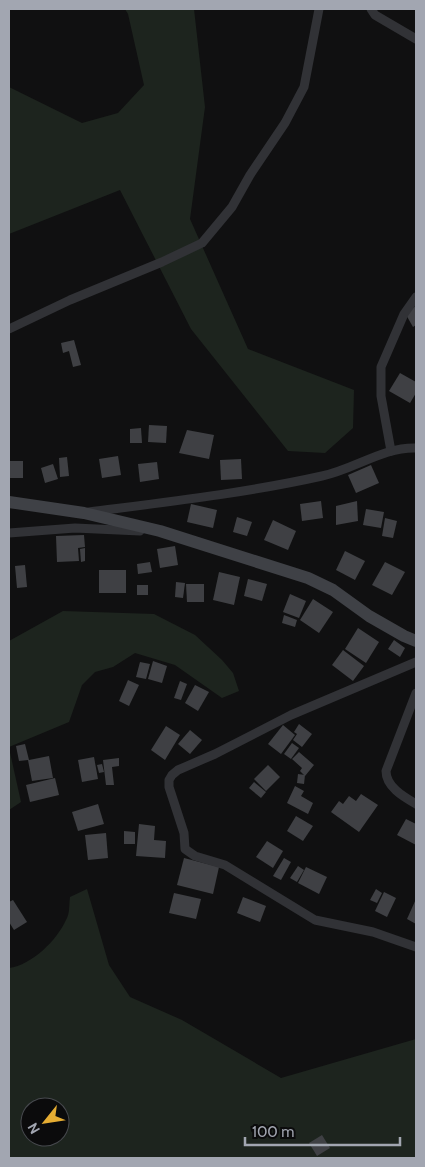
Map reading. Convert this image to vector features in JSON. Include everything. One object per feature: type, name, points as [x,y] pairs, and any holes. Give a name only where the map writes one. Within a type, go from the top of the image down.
[{"type":"main road","points":[[9,502],[84,513],[160,532],[308,578],[332,590],[369,616],[416,641]]},
{"type":"street","points":[[9,329],[70,300],[162,262],[202,243],[232,208],[250,174],[285,123],[304,87],[319,9]]},
{"type":"street","points":[[371,9],[375,15],[416,39]]},
{"type":"street","points":[[391,451],[381,396],[381,367],[404,314],[416,297]]},
{"type":"street","points":[[84,513],[324,476],[403,447],[416,448]]},
{"type":"street","points":[[9,533],[75,528],[160,532]]},
{"type":"street","points":[[416,662],[291,715],[215,754],[178,770],[169,780],[169,787],[184,833],[185,849],[195,856],[225,865],[315,920],[373,932],[416,947]]},
{"type":"street","points":[[416,693],[386,771],[386,778],[399,794],[416,804]]},
{"type":"shaded area","points":[[125,9],[194,9],[205,107],[190,219],[248,349],[354,390],[353,428],[325,453],[288,451],[191,329],[120,190],[9,234],[9,87],[82,123],[118,113],[144,85],[128,14]]},
{"type":"shaded area","points":[[63,611],[154,614],[195,635],[233,673],[239,691],[222,698],[175,665],[135,653],[113,667],[95,672],[82,685],[69,722],[9,747],[9,641]]},
{"type":"shaded area","points":[[9,748],[21,802],[9,810]]},
{"type":"shaded area","points":[[87,889],[109,965],[130,997],[182,1020],[281,1078],[416,1039],[416,1158],[9,1158],[9,968],[26,962],[43,950],[57,936],[69,912],[70,897]]},
{"type":"building","points":[[416,306],[416,325],[413,327],[405,313]]},
{"type":"building","points":[[74,340],[81,365],[73,367],[69,351],[63,353],[61,343]]},
{"type":"building","points":[[400,373],[416,382],[416,393],[410,403],[389,391]]},
{"type":"building","points":[[149,425],[167,426],[166,443],[148,442]]},
{"type":"building","points":[[141,428],[142,443],[130,443],[130,429]]},
{"type":"building","points":[[187,430],[214,435],[209,459],[179,453]]},
{"type":"building","points":[[118,456],[121,475],[102,478],[99,459]]},
{"type":"building","points":[[67,457],[69,476],[60,477],[59,458]]},
{"type":"building","points":[[241,459],[242,479],[221,480],[220,460]]},
{"type":"building","points":[[9,461],[23,461],[23,478],[9,478]]},
{"type":"building","points":[[157,462],[159,479],[140,482],[138,464]]},
{"type":"building","points":[[53,464],[58,479],[45,483],[41,468]]},
{"type":"building","points":[[371,465],[379,483],[356,493],[348,475]]},
{"type":"building","points":[[321,501],[323,518],[302,521],[300,504]]},
{"type":"building","points":[[357,501],[358,521],[336,525],[336,506]]},
{"type":"building","points":[[191,504],[217,510],[213,528],[187,522]]},
{"type":"building","points":[[366,509],[384,512],[381,528],[363,525]]},
{"type":"building","points":[[237,517],[252,522],[247,536],[233,532]]},
{"type":"building","points":[[385,518],[397,521],[393,538],[382,536]]},
{"type":"building","points":[[273,520],[296,531],[288,550],[264,540]]},
{"type":"building","points":[[84,535],[85,547],[78,548],[79,561],[57,562],[56,536]]},
{"type":"building","points":[[175,546],[178,565],[160,568],[157,549]]},
{"type":"building","points":[[85,548],[85,561],[81,562],[80,549]]},
{"type":"building","points":[[345,551],[365,561],[355,580],[336,570]]},
{"type":"building","points":[[150,562],[152,572],[138,574],[137,564]]},
{"type":"building","points":[[385,562],[405,572],[392,595],[372,585]]},
{"type":"building","points":[[25,565],[27,587],[17,588],[15,566]]},
{"type":"building","points":[[99,570],[126,570],[126,593],[99,593]]},
{"type":"building","points":[[219,572],[240,577],[234,605],[213,600]]},
{"type":"building","points":[[248,579],[267,584],[262,601],[244,596]]},
{"type":"building","points":[[176,582],[185,583],[183,598],[175,597]]},
{"type":"building","points":[[186,584],[204,584],[204,602],[187,602]]},
{"type":"building","points":[[137,585],[148,585],[148,595],[137,595]]},
{"type":"building","points":[[290,594],[306,601],[299,618],[283,612]]},
{"type":"building","points":[[313,599],[333,612],[319,633],[300,620]]},
{"type":"building","points":[[284,615],[297,620],[295,627],[282,623]]},
{"type":"building","points":[[358,628],[379,642],[366,663],[345,649]]},
{"type":"building","points":[[394,640],[405,648],[400,657],[388,649]]},
{"type":"building","points":[[343,650],[364,666],[353,681],[332,665]]},
{"type":"building","points":[[153,661],[167,666],[162,683],[148,679]]},
{"type":"building","points":[[140,662],[150,664],[146,679],[136,677]]},
{"type":"building","points":[[128,680],[139,685],[129,706],[119,701]]},
{"type":"building","points":[[180,681],[187,684],[181,700],[174,698]]},
{"type":"building","points":[[195,685],[209,692],[198,711],[185,703]]},
{"type":"building","points":[[299,724],[312,734],[302,747],[293,740],[297,734],[294,732]]},
{"type":"building","points":[[283,725],[295,735],[281,754],[268,744]]},
{"type":"building","points":[[166,726],[180,735],[165,760],[151,750]]},
{"type":"building","points":[[190,730],[202,740],[190,754],[178,744]]},
{"type":"building","points":[[292,743],[299,748],[291,759],[284,754]]},
{"type":"building","points":[[25,744],[29,760],[49,756],[53,778],[32,781],[28,760],[19,761],[16,746]]},
{"type":"building","points":[[299,752],[314,765],[305,776],[300,771],[302,768],[292,759]]},
{"type":"building","points":[[94,757],[98,779],[82,782],[78,760]]},
{"type":"building","points":[[119,758],[119,766],[112,767],[114,785],[106,785],[103,760]]},
{"type":"building","points":[[102,764],[104,772],[99,773],[97,765]]},
{"type":"building","points":[[268,765],[280,777],[266,791],[254,779]]},
{"type":"building","points":[[298,774],[305,775],[304,784],[297,783]]},
{"type":"building","points":[[55,778],[59,795],[30,802],[26,785]]},
{"type":"building","points":[[254,782],[266,792],[261,798],[249,788]]},
{"type":"building","points":[[295,786],[304,791],[301,796],[313,803],[308,814],[287,803]]},
{"type":"building","points":[[361,794],[378,805],[359,832],[331,812],[339,801],[343,804],[349,796],[356,801]]},
{"type":"building","points":[[98,804],[104,824],[78,831],[72,812]]},
{"type":"building","points":[[296,816],[313,826],[303,841],[287,831]]},
{"type":"building","points":[[406,819],[416,824],[416,845],[397,835]]},
{"type":"building","points":[[139,824],[155,826],[154,840],[166,841],[165,858],[136,856]]},
{"type":"building","points":[[124,831],[135,832],[135,844],[124,844]]},
{"type":"building","points":[[106,833],[108,858],[88,860],[85,835]]},
{"type":"building","points":[[267,841],[283,851],[273,868],[256,857]]},
{"type":"building","points":[[184,858],[219,867],[213,894],[177,885]]},
{"type":"building","points":[[284,858],[291,862],[281,880],[273,876]]},
{"type":"building","points":[[298,866],[304,870],[297,882],[290,878]]},
{"type":"building","points":[[306,867],[327,877],[319,894],[298,883]]},
{"type":"building","points":[[376,889],[382,893],[377,903],[370,900]]},
{"type":"building","points":[[384,892],[396,898],[387,917],[375,911]]},
{"type":"building","points":[[174,893],[201,899],[196,919],[169,913]]},
{"type":"building","points":[[243,897],[266,906],[260,922],[237,913]]},
{"type":"building","points":[[416,899],[416,924],[407,919]]},
{"type":"building","points":[[13,900],[27,922],[14,930],[9,922],[9,902]]},
{"type":"building","points":[[322,1135],[330,1148],[317,1156],[309,1143]]}]
